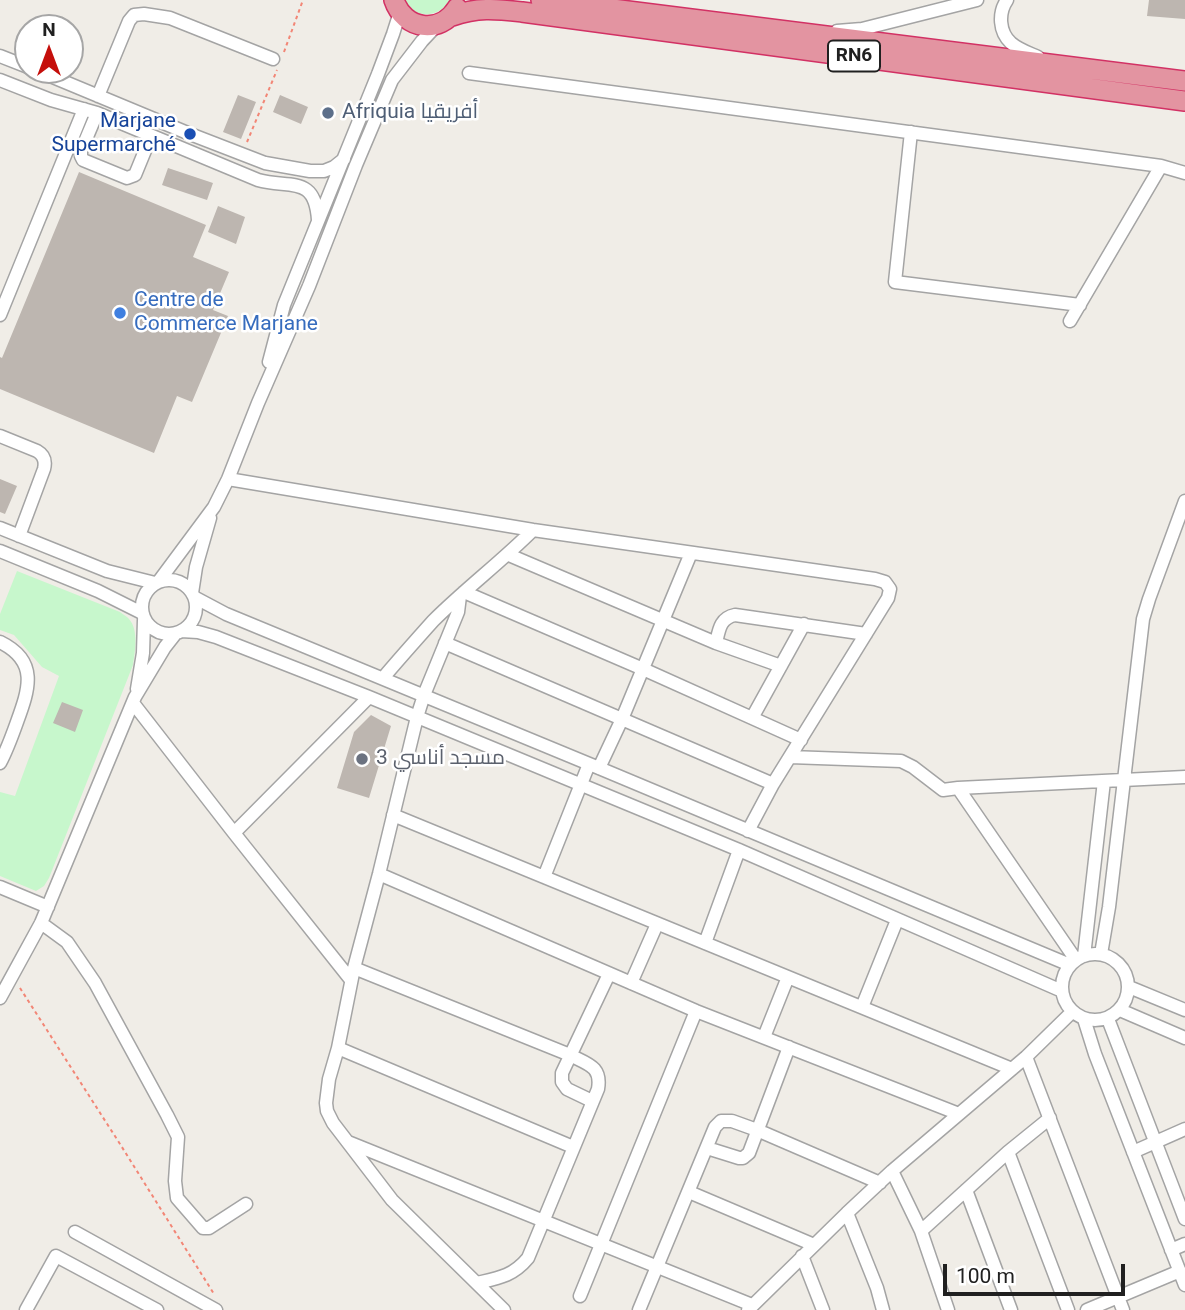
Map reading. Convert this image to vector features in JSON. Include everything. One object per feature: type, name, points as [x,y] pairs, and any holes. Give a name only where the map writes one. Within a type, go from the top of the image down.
[{"type":"highway","name":"RN6","points":[[541,0],[1061,65],[1183,96]]},
{"type":"highway","name":"RN6","points":[[393,5],[407,20],[428,26],[450,13],[468,10],[522,12],[1183,96]]},
{"type":"street","points":[[806,34],[862,29],[977,0]]},
{"type":"street","points":[[1007,0],[1001,15],[1005,36],[1025,52],[1061,65]]},
{"type":"street","points":[[258,403],[284,305],[393,34],[393,5]]},
{"type":"street","points":[[193,595],[196,567],[214,507],[309,286],[392,80],[422,41],[450,13]]},
{"type":"street","points":[[98,96],[128,21],[134,15],[170,18],[279,58]]},
{"type":"street","points":[[468,73],[1161,166],[1185,173]]},
{"type":"street","points":[[0,80],[51,100],[91,111],[248,176],[269,183],[288,183],[303,188],[316,203],[318,221]]},
{"type":"street","points":[[69,84],[265,163],[324,171],[344,159]]},
{"type":"street","points":[[91,111],[81,151],[83,160],[127,178],[135,175],[151,136]]},
{"type":"street","points":[[0,315],[91,111]]},
{"type":"street","points":[[911,132],[895,282],[1080,305]]},
{"type":"street","points":[[202,157],[208,142]]},
{"type":"street","points":[[248,176],[255,159]]},
{"type":"street","points":[[1070,321],[1161,166]]},
{"type":"street","points":[[0,436],[37,451],[45,460],[19,536]]},
{"type":"street","points":[[228,479],[533,530],[885,582],[889,585],[890,593],[773,784],[748,831]]},
{"type":"street","points":[[1101,954],[1110,907],[1143,619],[1185,501]]},
{"type":"street","points":[[214,507],[157,582],[143,596],[143,653],[134,700],[233,833],[353,974],[570,1055],[596,1070],[599,1076],[598,1088],[528,1258],[516,1271],[477,1283]]},
{"type":"street","points":[[0,528],[107,571],[157,582],[178,581],[193,595],[196,605],[193,620],[164,647],[134,700],[41,923],[0,998]]},
{"type":"street","points":[[383,678],[434,621],[509,555],[533,530]]},
{"type":"street","points":[[0,551],[98,591],[143,617],[148,625],[158,632],[198,632],[216,636],[739,850],[1062,991]]},
{"type":"street","points":[[544,877],[581,785],[622,719],[691,553]]},
{"type":"street","points":[[509,555],[716,643],[780,666]]},
{"type":"street","points":[[462,594],[458,612],[417,717],[353,974],[338,1048],[328,1079],[326,1104],[333,1124],[392,1200],[504,1310]]},
{"type":"street","points":[[462,594],[643,668],[801,740]]},
{"type":"street","points":[[193,595],[226,614],[748,831],[945,912],[1077,960]]},
{"type":"street","points":[[716,643],[723,622],[729,616],[866,634]]},
{"type":"street","points":[[752,718],[804,624]]},
{"type":"street","points":[[0,642],[9,646],[19,656],[27,669],[29,682],[10,741],[0,762]]},
{"type":"street","points":[[446,643],[773,784]]},
{"type":"street","points":[[233,833],[369,697]]},
{"type":"street","points":[[790,757],[901,761],[914,767],[943,790],[1185,777]]},
{"type":"street","points":[[1077,960],[1104,781]]},
{"type":"street","points":[[958,788],[1077,960]]},
{"type":"street","points":[[393,815],[1012,1069]]},
{"type":"street","points":[[757,859],[766,838]]},
{"type":"street","points":[[705,943],[739,850]]},
{"type":"street","points":[[379,874],[609,974],[959,1114]]},
{"type":"street","points":[[0,887],[48,907]]},
{"type":"street","points":[[935,936],[945,912]]},
{"type":"street","points":[[863,1007],[897,920]]},
{"type":"street","points":[[41,923],[67,942],[95,983],[178,1137],[175,1181],[177,1198],[203,1228],[209,1228],[246,1204]]},
{"type":"street","points":[[631,983],[657,924]]},
{"type":"street","points":[[1101,954],[1121,965],[1129,987],[1127,999],[1120,1010],[1108,1019],[1084,1019],[1072,1012],[1065,1002],[1062,982],[1065,973],[1077,960],[1101,954]]},
{"type":"street","points":[[592,1101],[563,1086],[562,1073],[609,974]]},
{"type":"street","points":[[0,988],[11,976]]},
{"type":"street","points":[[764,1037],[788,977]]},
{"type":"street","points":[[1129,987],[1185,1010]]},
{"type":"street","points":[[580,1296],[696,1010]]},
{"type":"street","points":[[1120,1010],[1185,1038]]},
{"type":"street","points":[[754,1304],[892,1171],[1026,1057],[1072,1012]]},
{"type":"street","points":[[1084,1019],[1095,1054],[1185,1285]]},
{"type":"street","points":[[1108,1019],[1185,1219]]},
{"type":"street","points":[[706,1148],[733,1157],[743,1158],[749,1153],[789,1047]]},
{"type":"street","points":[[338,1048],[573,1147]]},
{"type":"street","points":[[1026,1057],[1123,1310]]},
{"type":"street","points":[[921,1230],[1050,1118]]},
{"type":"street","points":[[639,1310],[706,1148],[721,1121],[732,1121],[757,1130],[880,1183]]},
{"type":"street","points":[[1133,1152],[1185,1129]]},
{"type":"street","points":[[348,1142],[766,1310]]},
{"type":"street","points":[[1008,1152],[1068,1310]]},
{"type":"street","points":[[892,1171],[921,1230],[948,1310]]},
{"type":"street","points":[[966,1190],[1012,1310]]},
{"type":"street","points":[[689,1192],[814,1245]]},
{"type":"street","points":[[847,1213],[884,1310]]},
{"type":"street","points":[[75,1232],[216,1304]]},
{"type":"street","points":[[1171,1250],[1185,1244]]},
{"type":"street","points":[[26,1310],[56,1256],[157,1310]]},
{"type":"street","points":[[802,1256],[823,1310]]},
{"type":"street","points":[[1087,1310],[1180,1271]]},
{"type":"path","points":[[242,154],[303,0]]},
{"type":"path","points":[[11,976],[120,1144],[216,1304]]},
{"type":"green space","points":[[403,0],[450,0],[439,11],[426,14],[414,11]]},
{"type":"green space","points":[[17,571],[120,612],[132,624],[135,635],[133,665],[49,878],[44,886],[36,891],[0,876],[0,792],[15,796],[59,676],[42,667],[14,635],[0,630],[0,614]]},
{"type":"building","points":[[1149,0],[1185,0],[1185,19],[1147,16]]},
{"type":"building","points":[[238,95],[256,102],[241,139],[223,132]]},
{"type":"building","points":[[280,95],[308,107],[301,124],[273,112]]},
{"type":"building","points":[[168,168],[213,183],[207,200],[162,185]]},
{"type":"building","name":"Centre de Commerce Marjane","points":[[79,172],[206,225],[193,257],[229,272],[213,310],[228,316],[192,402],[177,396],[154,453],[0,389],[0,357],[2,358]]},
{"type":"building","points":[[218,206],[245,217],[236,244],[208,232]]},
{"type":"building","points":[[0,479],[17,486],[5,514],[0,512]]},
{"type":"building","points":[[62,702],[83,710],[75,732],[53,723]]},
{"type":"building","points":[[371,715],[391,726],[369,798],[337,788],[354,732]]},
{"type":"place","name":"Afriquia أفريقيا","points":[[328,113]]},
{"type":"place","name":"Marjane Supermarché","points":[[190,134]]},
{"type":"place","name":"Centre de Commerce Marjane","points":[[120,313]]},
{"type":"place","name":"مسجد أناسي 3","points":[[362,759]]}]
